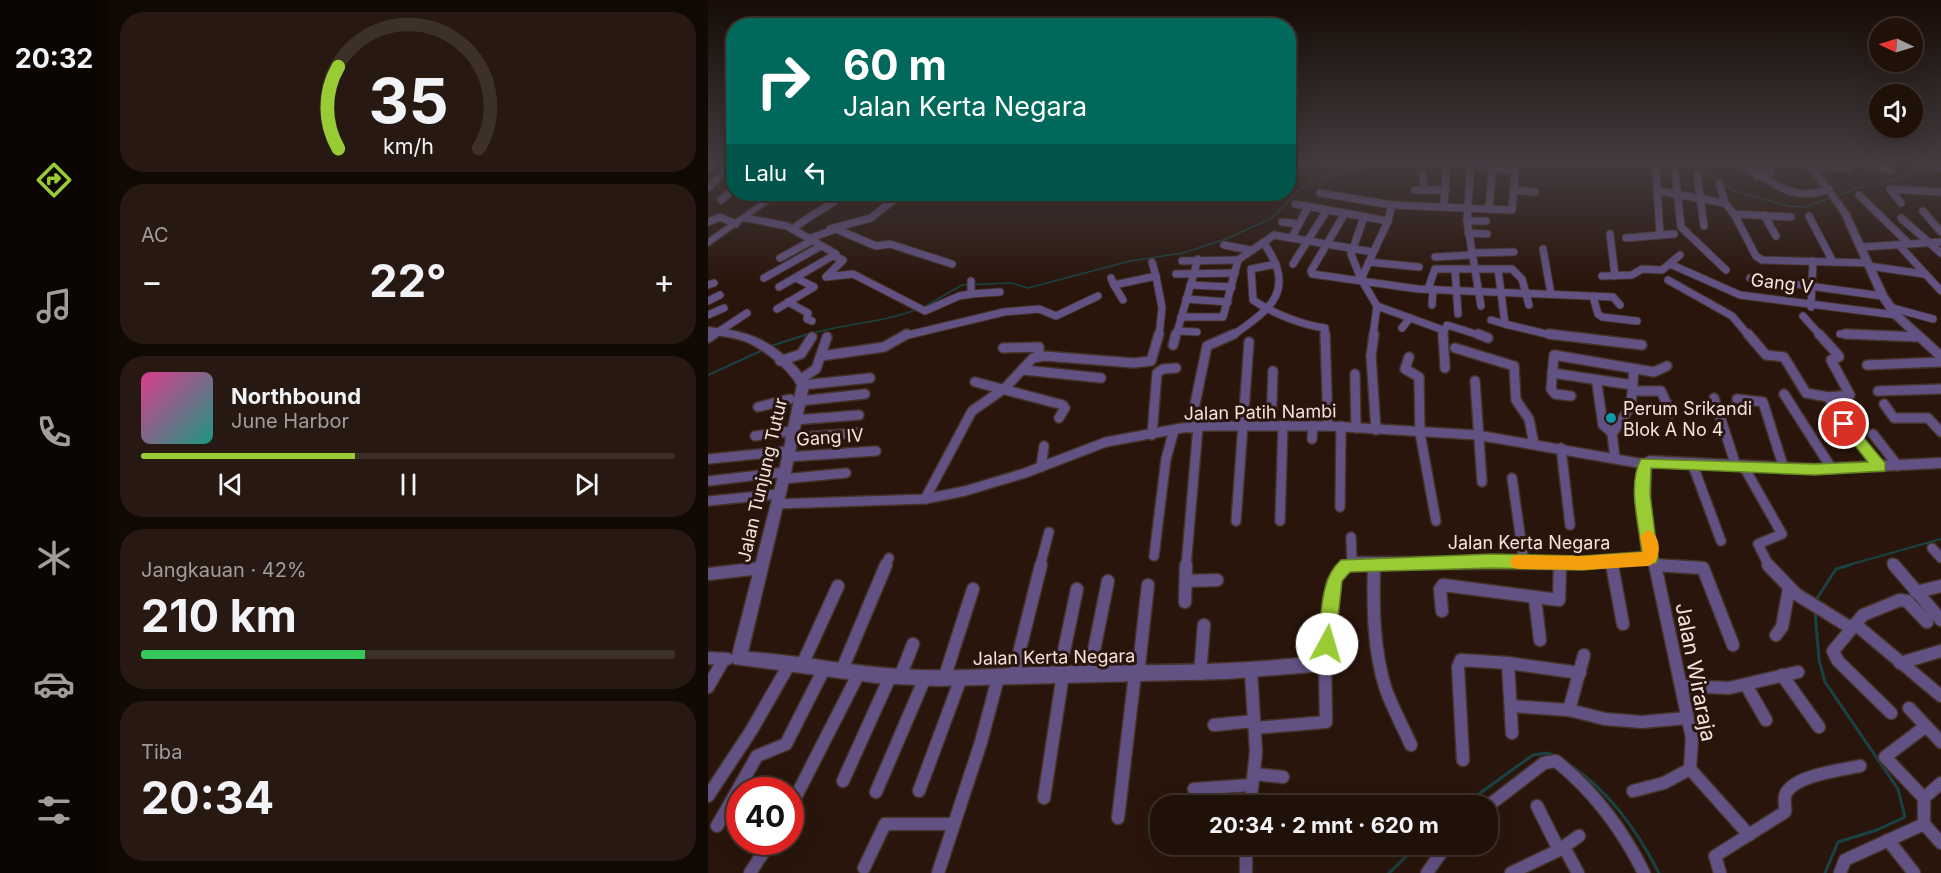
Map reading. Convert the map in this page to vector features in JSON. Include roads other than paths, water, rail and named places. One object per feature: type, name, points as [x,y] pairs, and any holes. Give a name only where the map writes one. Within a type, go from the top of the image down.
[{"type":"street","points":[[708,243],[766,203]]},
{"type":"street","points":[[793,229],[814,211],[826,209],[834,203]]},
{"type":"street","points":[[780,258],[818,234],[844,223],[871,218],[890,203]]},
{"type":"street","points":[[1378,203],[1512,210],[1513,203]]},
{"type":"street","points":[[1466,203],[1468,233],[1477,269],[1481,306]]},
{"type":"street","points":[[1489,203],[1489,208]]},
{"type":"street","points":[[1659,203],[1660,235]]},
{"type":"street","points":[[1680,203],[1682,227],[1726,270]]},
{"type":"street","points":[[1701,203],[1704,226]]},
{"type":"street","points":[[1725,203],[1734,214],[1758,258],[1766,262],[1813,261],[1868,264],[1924,274]]},
{"type":"street","points":[[1839,203],[1862,247],[1882,296],[1893,311],[1941,356]]},
{"type":"street","points":[[1867,203],[1908,243]]},
{"type":"street","points":[[1295,204],[1388,221]]},
{"type":"street","points":[[1362,280],[1388,221],[1392,205]]},
{"type":"street","points":[[1292,237],[1308,207]]},
{"type":"street","points":[[1293,264],[1327,210]]},
{"type":"street","points":[[1923,211],[1941,232]]},
{"type":"street","points":[[1345,213],[1312,273],[1430,289],[1615,298],[1620,305]]},
{"type":"street","points":[[1734,214],[1791,217]]},
{"type":"street","points":[[1764,215],[1776,236]]},
{"type":"street","points":[[1809,216],[1833,262]]},
{"type":"street","points":[[708,222],[720,217],[736,225]]},
{"type":"street","points":[[1364,217],[1352,247],[1353,264],[1377,306],[1371,356],[1376,430]]},
{"type":"street","points":[[746,218],[775,222],[793,229],[836,254],[834,256]]},
{"type":"street","points":[[1901,218],[1941,253]]},
{"type":"street","points":[[1467,221],[1486,222]]},
{"type":"street","points":[[1282,222],[1298,224]]},
{"type":"street","points":[[810,238],[836,229],[876,246],[890,244],[952,264]]},
{"type":"street","points":[[1468,233],[1487,234]]},
{"type":"street","points":[[1610,234],[1616,276]]},
{"type":"street","points":[[1626,238],[1674,234]]},
{"type":"street","points":[[1181,317],[1222,318],[1238,260],[1274,235],[1373,252]]},
{"type":"street","points":[[1862,247],[1941,242]]},
{"type":"street","points":[[1224,245],[1250,250]]},
{"type":"street","points":[[1185,602],[1194,427],[1207,346],[1227,339],[1268,310],[1280,288],[1276,264],[1265,245]]},
{"type":"street","points":[[1899,245],[1941,291]]},
{"type":"street","points":[[764,278],[821,246]]},
{"type":"street","points":[[1543,249],[1551,294]]},
{"type":"street","points":[[1436,256],[1514,252]]},
{"type":"street","points":[[1602,276],[1632,274],[1642,269],[1662,270],[1680,255]]},
{"type":"street","points":[[779,287],[834,256]]},
{"type":"street","points":[[834,256],[843,260],[826,277],[853,274],[926,311],[950,300],[971,294],[1000,292]]},
{"type":"street","points":[[1173,345],[1198,259]]},
{"type":"street","points":[[1182,261],[1238,260]]},
{"type":"street","points":[[1640,260],[1642,269]]},
{"type":"street","points":[[1369,261],[1419,267]]},
{"type":"street","points":[[1810,306],[1813,261]]},
{"type":"street","points":[[925,499],[965,421],[981,403],[1005,388],[1029,362],[1038,356],[1149,362],[1159,338],[1162,319],[1152,262]]},
{"type":"street","points":[[1276,264],[1254,267],[1251,272],[1253,300],[1268,310],[1296,319],[1305,325],[1325,328],[1328,426]]},
{"type":"street","name":"Gang V","points":[[1670,264],[1723,285],[1737,294],[1810,306],[1893,311],[1933,319]]},
{"type":"street","points":[[1455,269],[1458,314]]},
{"type":"street","points":[[1498,269],[1503,292],[1505,324]]},
{"type":"street","points":[[1432,305],[1430,289],[1434,270],[1498,269],[1516,270],[1527,293],[1529,305]]},
{"type":"street","points":[[1176,274],[1235,273]]},
{"type":"street","points":[[1123,300],[1113,281],[1156,276]]},
{"type":"street","points":[[777,309],[814,286],[796,278]]},
{"type":"street","points":[[1750,278],[1882,296]]},
{"type":"street","points":[[1668,280],[1736,319],[1766,355],[1785,357],[1806,393],[1828,397],[1850,394],[1831,360],[1839,357],[1838,355],[1803,316]]},
{"type":"street","points":[[971,281],[971,294]]},
{"type":"street","points":[[1190,285],[1232,287]]},
{"type":"street","points":[[942,290],[950,300]]},
{"type":"street","points":[[708,301],[720,296]]},
{"type":"street","points":[[821,356],[884,346],[911,332],[1004,312],[1039,309],[1056,316],[1098,296]]},
{"type":"street","points":[[1593,296],[1600,317],[1638,321]]},
{"type":"street","points":[[1186,299],[1228,302]]},
{"type":"street","points":[[1720,308],[1727,301]]},
{"type":"street","points":[[788,302],[808,314],[807,319],[813,321]]},
{"type":"street","points":[[1377,306],[1443,330]]},
{"type":"street","points":[[708,315],[724,308]]},
{"type":"street","points":[[711,334],[747,313]]},
{"type":"street","points":[[1402,328],[1410,318]]},
{"type":"street","points":[[1491,320],[1565,338],[1642,345]]},
{"type":"street","points":[[1443,330],[1451,324],[1488,339]]},
{"type":"street","points":[[1443,330],[1445,368]]},
{"type":"street","points":[[1178,331],[1197,332]]},
{"type":"street","name":"Jalan Tunjung Tutur","points":[[711,334],[748,338],[768,351],[802,382],[795,400],[784,476],[760,568],[731,659]]},
{"type":"street","points":[[1840,334],[1920,337]]},
{"type":"street","points":[[780,361],[801,354],[812,337]]},
{"type":"street","points":[[802,382],[813,372],[827,337]]},
{"type":"street","points":[[1236,521],[1249,342]]},
{"type":"street","points":[[1003,348],[1038,347],[1038,356]]},
{"type":"street","points":[[1455,348],[1514,366],[1516,400],[1529,419],[1534,444]]},
{"type":"street","points":[[1572,396],[1553,392],[1552,357],[1555,355],[1658,372],[1667,366]]},
{"type":"street","points":[[1409,357],[1405,369],[1419,377],[1420,433],[1436,521]]},
{"type":"street","points":[[1867,365],[1941,362]]},
{"type":"street","points":[[1152,435],[1157,373],[1163,369],[1176,368]]},
{"type":"street","points":[[1612,433],[1631,406],[1634,369]]},
{"type":"street","points":[[1024,370],[1101,378]]},
{"type":"street","points":[[1271,425],[1273,371]]},
{"type":"street","points":[[1552,373],[1661,391],[1671,413]]},
{"type":"street","points":[[1355,374],[1356,428]]},
{"type":"street","points":[[802,382],[870,378]]},
{"type":"street","points":[[975,381],[1063,405],[1065,408],[1059,418]]},
{"type":"street","points":[[1475,381],[1482,482]]},
{"type":"street","points":[[1597,384],[1603,425],[1612,433],[1615,458]]},
{"type":"street","points":[[1878,391],[1941,389]]},
{"type":"street","points":[[758,407],[795,400],[865,394]]},
{"type":"street","points":[[1784,394],[1832,469]]},
{"type":"street","points":[[1828,397],[1844,424],[1880,467]]},
{"type":"street","points":[[1714,398],[1740,466],[1782,535],[1758,544],[1759,549],[1789,589],[1853,626],[1941,696]]},
{"type":"street","points":[[1737,399],[1763,402],[1784,468]]},
{"type":"street","points":[[1884,404],[1893,418],[1928,418],[1941,432]]},
{"type":"street","points":[[708,459],[791,439],[859,415]]},
{"type":"street","points":[[1280,521],[1282,425]]},
{"type":"street","points":[[1312,426],[1312,439]]},
{"type":"street","points":[[1340,507],[1341,426]]},
{"type":"street","name":"Jalan Patih Nambi","points":[[710,501],[925,499],[965,491],[1041,467],[1102,443],[1194,427],[1341,426],[1477,435],[1644,464]]},
{"type":"street","points":[[1154,556],[1166,459],[1174,430]]},
{"type":"street","points":[[755,436],[791,439],[857,433]]},
{"type":"street","points":[[1873,434],[1898,466]]},
{"type":"street","name":"Gang IV","points":[[791,439],[876,451]]},
{"type":"street","points":[[1041,467],[1044,446]]},
{"type":"street","points":[[1562,448],[1570,525]]},
{"type":"street","points":[[1733,645],[1703,568],[1653,562],[1643,504],[1644,464],[1652,461],[1832,469],[1941,463]]},
{"type":"street","points":[[1692,463],[1721,541]]},
{"type":"street","points":[[708,481],[846,472]]},
{"type":"street","points":[[1512,478],[1524,562]]},
{"type":"street","points":[[938,873],[981,742],[1006,678],[1049,532]]},
{"type":"street","points":[[1214,725],[1325,723],[1328,717],[1326,663],[1334,581],[1343,567],[1352,561],[1351,537]]},
{"type":"street","points":[[1932,548],[1941,558]]},
{"type":"street","points":[[841,672],[889,558]]},
{"type":"street","name":"Jalan Kerta Negara","points":[[1352,561],[1374,563],[1653,562]]},
{"type":"street","points":[[1611,561],[1623,624]]},
{"type":"street","name":"Jalan Wiraraja","points":[[1633,791],[1664,783],[1689,769],[1692,738],[1653,562]]},
{"type":"street","points":[[1374,563],[1374,614],[1383,679],[1411,745]]},
{"type":"street","points":[[1442,611],[1441,585],[1535,599],[1559,600],[1560,563]]},
{"type":"street","points":[[1892,563],[1940,617]]},
{"type":"street","points":[[708,574],[760,568]]},
{"type":"street","points":[[1186,581],[1217,580]]},
{"type":"street","points":[[1089,675],[1108,581]]},
{"type":"street","points":[[1118,818],[1148,585]]},
{"type":"street","points":[[708,796],[796,664],[838,586]]},
{"type":"street","points":[[1916,592],[1941,586]]},
{"type":"street","points":[[944,679],[973,589]]},
{"type":"street","points":[[1044,798],[1061,674],[1077,589]]},
{"type":"street","points":[[1776,635],[1782,627],[1789,589]]},
{"type":"street","points":[[1535,599],[1539,640]]},
{"type":"street","points":[[1891,713],[1833,655],[1833,651],[1863,615],[1900,600],[1907,601],[1926,622]]},
{"type":"street","points":[[1200,674],[1204,625]]},
{"type":"street","points":[[843,781],[913,644]]},
{"type":"street","points":[[1900,663],[1940,652]]},
{"type":"street","points":[[1569,710],[1584,655]]},
{"type":"street","points":[[708,658],[731,659]]},
{"type":"street","points":[[708,687],[731,659]]},
{"type":"street","name":"Jalan Kerta Negara","points":[[731,659],[796,664],[858,675],[944,679],[1061,674],[1251,672],[1326,663]]},
{"type":"street","points":[[1463,760],[1459,662],[1466,659],[1580,673]]},
{"type":"street","points":[[1508,663],[1512,733]]},
{"type":"street","points":[[717,826],[757,756],[765,751],[780,749],[786,744],[824,669]]},
{"type":"street","points":[[1251,672],[1255,724],[1251,795]]},
{"type":"street","points":[[1682,687],[1716,688],[1746,685],[1798,672]]},
{"type":"street","points":[[804,781],[858,675]]},
{"type":"street","points":[[1782,675],[1819,727]]},
{"type":"street","points":[[876,792],[925,678]]},
{"type":"street","points":[[919,791],[961,678]]},
{"type":"street","points":[[1746,685],[1766,720]]},
{"type":"street","points":[[1511,706],[1569,710],[1605,719],[1642,722],[1688,718]]},
{"type":"street","points":[[1909,708],[1941,742]]},
{"type":"street","points":[[1926,726],[1886,757],[1924,798],[1924,824],[1941,843]]},
{"type":"street","points":[[1498,798],[1544,763],[1556,762],[1579,779],[1615,820],[1644,873]]},
{"type":"street","points":[[1720,873],[1714,860],[1715,856],[1785,812],[1785,797],[1793,786],[1811,778],[1860,766]]},
{"type":"street","points":[[1689,769],[1749,836]]},
{"type":"street","points":[[1194,789],[1253,779],[1283,777]]},
{"type":"street","points":[[1924,798],[1939,787]]},
{"type":"street","points":[[1537,806],[1578,873]]},
{"type":"street","points":[[864,868],[885,824],[954,824]]},
{"type":"street","points":[[1840,873],[1845,861],[1924,824]]},
{"type":"street","points":[[1511,873],[1561,848],[1579,836]]},
{"type":"street","points":[[1888,840],[1914,873]]},
{"type":"street","points":[[750,873],[762,855]]},
{"type":"street","points":[[1246,855],[1246,873]]},
{"type":"street","points":[[1427,873],[1440,855]]},
{"type":"waterway","points":[[924,307],[962,285],[1011,283],[1028,288],[1130,261],[1183,253],[1226,239],[1272,218],[1287,203]]},
{"type":"waterway","points":[[1777,203],[1804,207],[1816,203]]},
{"type":"waterway","points":[[803,336],[832,328],[889,318],[918,309]]},
{"type":"waterway","points":[[771,346],[808,334]]},
{"type":"waterway","points":[[708,375],[763,350]]},
{"type":"waterway","points":[[1845,566],[1941,539]]},
{"type":"waterway","points":[[1816,600],[1836,569],[1850,565]]},
{"type":"waterway","points":[[1815,611],[1819,660],[1825,682],[1898,789],[1905,817],[1877,830],[1838,842],[1825,873]]},
{"type":"waterway","points":[[1477,795],[1533,755],[1547,753],[1556,756]]},
{"type":"waterway","points":[[1566,762],[1595,785],[1620,811],[1659,873]]},
{"type":"waterway","points":[[1389,873],[1408,855]]},
{"type":"place","name":"Perum Srikandi Blok A No 4","points":[[1611,418]]}]
